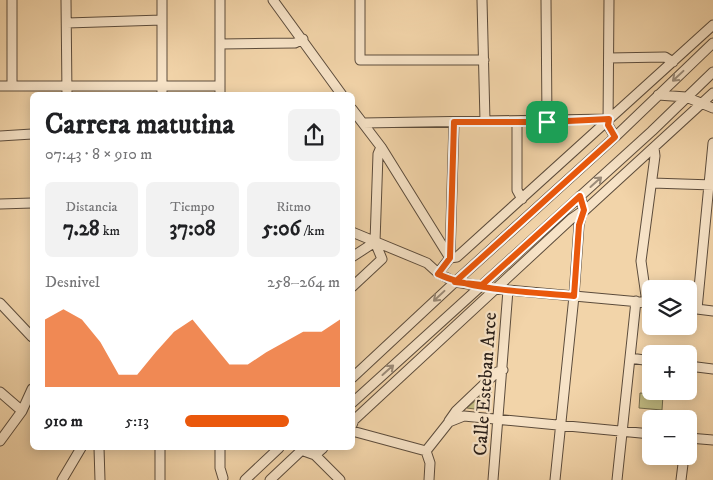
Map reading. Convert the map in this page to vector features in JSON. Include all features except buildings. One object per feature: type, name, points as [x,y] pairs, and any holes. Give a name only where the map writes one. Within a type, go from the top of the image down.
[{"type":"street","points":[[12,0],[12,85]]},
{"type":"street","points":[[66,0],[67,90]]},
{"type":"street","points":[[162,0],[162,92]]},
{"type":"street","points":[[0,86],[12,85],[67,90],[162,84],[220,90],[220,0]]},
{"type":"street","points":[[274,0],[340,92]]},
{"type":"street","points":[[360,0],[360,60],[484,60]]},
{"type":"street","points":[[482,0],[485,121]]},
{"type":"street","points":[[546,0],[547,122]]},
{"type":"street","points":[[609,0],[608,125],[615,137]]},
{"type":"street","points":[[67,24],[162,20]]},
{"type":"street","points":[[450,258],[457,258],[713,25]]},
{"type":"street","points":[[221,44],[295,43],[303,39]]},
{"type":"street","points":[[355,375],[615,137],[713,43]]},
{"type":"street","points":[[609,58],[665,58],[673,62]]},
{"type":"street","points":[[355,400],[580,196],[713,72]]},
{"type":"street","points":[[355,419],[713,93]]},
{"type":"street","points":[[658,95],[686,97],[702,103],[705,107],[713,108]]},
{"type":"street","points":[[355,113],[381,147],[450,258]]},
{"type":"street","points":[[363,123],[547,122],[609,119]]},
{"type":"street","points":[[438,274],[450,258],[454,122]]},
{"type":"street","points":[[517,122],[517,190],[522,199]]},
{"type":"street","points":[[0,136],[30,134]]},
{"type":"street","points":[[697,281],[711,185],[713,143]]},
{"type":"street","points":[[355,283],[382,259],[374,242],[378,154],[381,147]]},
{"type":"street","points":[[645,280],[642,261],[652,183],[654,148]]},
{"type":"street","points":[[652,183],[711,185]]},
{"type":"street","points":[[555,480],[574,296],[579,225],[584,210],[580,196]]},
{"type":"street","points":[[0,204],[30,204]]},
{"type":"street","points":[[355,233],[427,263],[438,274],[455,282],[508,290],[642,302]]},
{"type":"street","points":[[355,255],[374,242]]},
{"type":"street","name":"Calle Esteban Arce","points":[[493,480],[500,419],[508,290]]},
{"type":"street","points":[[617,480],[636,301]]},
{"type":"street","points":[[0,303],[30,335]]},
{"type":"street","points":[[697,309],[713,311]]},
{"type":"street","points":[[630,358],[642,360]]},
{"type":"street","points":[[697,367],[713,369]]},
{"type":"street","points":[[426,451],[456,411],[497,372],[503,370]]},
{"type":"street","points":[[0,392],[22,411]]},
{"type":"street","points":[[0,441],[22,411],[30,393]]},
{"type":"street","points":[[449,422],[464,416],[642,433]]},
{"type":"street","points":[[355,432],[426,451]]},
{"type":"street","points":[[697,439],[713,440]]},
{"type":"street","points":[[62,480],[80,450]]},
{"type":"street","points":[[100,450],[100,480]]},
{"type":"street","points":[[160,450],[160,480]]},
{"type":"street","points":[[220,450],[220,468],[224,478]]},
{"type":"street","points":[[245,480],[277,450]]},
{"type":"street","points":[[270,480],[301,450]]},
{"type":"street","points":[[304,450],[315,455],[339,480]]},
{"type":"street","points":[[315,455],[321,450]]},
{"type":"street","points":[[426,451],[430,463],[429,480]]},
{"type":"street","points":[[681,480],[683,465]]},
{"type":"shaded area","points":[[492,386],[490,411],[467,408]]},
{"type":"shaded area","points":[[640,393],[642,393],[642,400],[663,400],[662,410],[639,408]]},
{"type":"route","points":[[547,122],[454,122],[450,258],[449,262],[438,274],[455,282],[508,290],[574,296],[579,225],[584,210],[580,196],[482,285],[455,282],[615,137],[608,125],[609,119],[547,122]]}]
